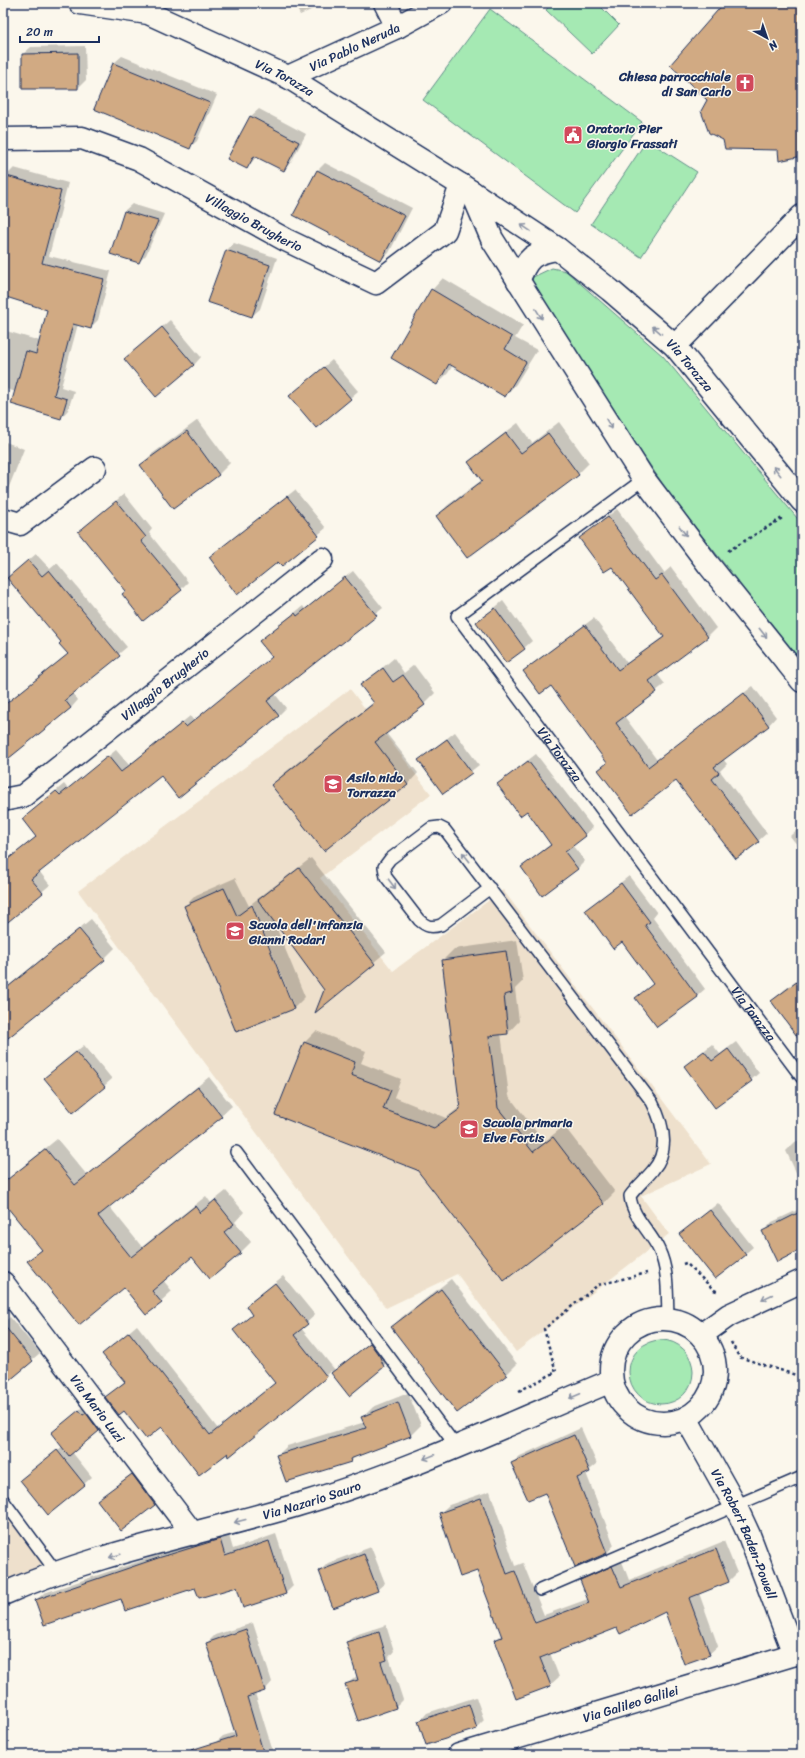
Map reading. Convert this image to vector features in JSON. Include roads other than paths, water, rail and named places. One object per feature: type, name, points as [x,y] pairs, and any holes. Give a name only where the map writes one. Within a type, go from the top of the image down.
[{"type":"street","name":"Via Torazza","points":[[80,3],[148,13],[288,77],[467,188],[558,249],[610,290],[675,346],[795,508]]},
{"type":"street","points":[[385,3],[397,27]]},
{"type":"street","name":"Via Pablo Neruda","points":[[288,77],[397,27],[442,3]]},
{"type":"street","name":"Villaggio Brugherio","points":[[3,139],[82,138],[139,159],[286,240],[376,283],[444,231],[467,188]]},
{"type":"street","points":[[467,188],[492,239],[644,479],[708,564],[802,681]]},
{"type":"street","points":[[675,346],[802,216]]},
{"type":"street","points":[[518,281],[525,264],[530,258],[537,253],[558,249]]},
{"type":"street","points":[[3,519],[20,524],[95,468]]},
{"type":"street","name":"Villaggio Brugherio","points":[[3,800],[23,796],[322,559]]},
{"type":"street","points":[[700,1335],[720,1321],[749,1305],[802,1281]]},
{"type":"street","name":"Via Mario Luzi","points":[[3,1283],[193,1534]]},
{"type":"street","points":[[668,1318],[683,1322],[696,1330],[700,1335],[713,1354],[715,1369],[714,1384],[708,1398],[699,1410],[686,1418],[672,1423],[657,1424],[643,1420],[630,1412],[619,1401],[611,1381],[610,1373],[612,1358],[617,1345],[627,1333],[639,1324],[653,1319],[668,1318]]},
{"type":"street","name":"Via Nazario Sauro","points":[[3,1594],[57,1573],[327,1496],[456,1446],[611,1381]]},
{"type":"street","name":"Via Robert Baden-Powell","points":[[686,1418],[736,1507],[798,1653]]},
{"type":"street","name":"Via Galileo Galilei","points":[[459,1755],[798,1653]]},
{"type":"lane","name":"Via Torazza","points":[[644,479],[457,616],[802,1078]]},
{"type":"lane","points":[[490,888],[441,925],[434,927],[426,926],[419,920],[386,877],[384,867],[390,859],[432,828],[439,827],[445,830],[490,888],[652,1102],[661,1120],[664,1138],[662,1154],[654,1168],[630,1196],[631,1205],[651,1235],[660,1252],[665,1268],[668,1318]]},
{"type":"lane","points":[[236,1152],[456,1446]]},
{"type":"lane","points":[[540,1590],[736,1507],[802,1477]]},
{"type":"lane","points":[[3,1500],[57,1573]]},
{"type":"place","name":"Chiesa parrocchiale di San Carlo","points":[[745,83]]},
{"type":"place","name":"Oratorio Pier Giorgio Frassati","points":[[573,135]]},
{"type":"place","name":"Asilo nido Torrazza","points":[[333,784]]},
{"type":"place","name":"Scuola dell'infanzia Gianni Rodari","points":[[235,931]]},
{"type":"place","name":"Scuola primaria Elve Fortis","points":[[469,1129]]}]
